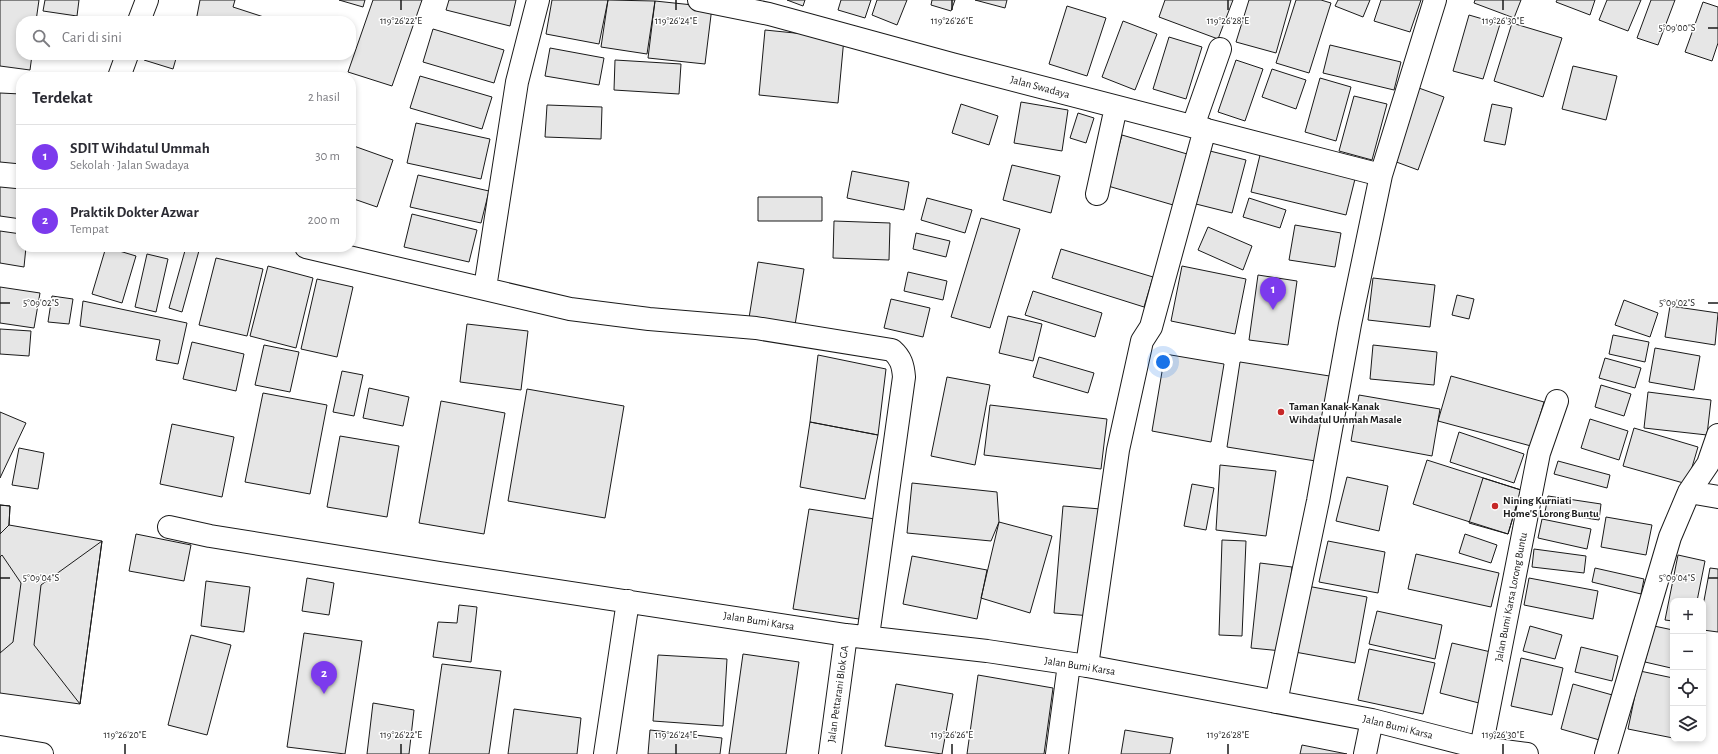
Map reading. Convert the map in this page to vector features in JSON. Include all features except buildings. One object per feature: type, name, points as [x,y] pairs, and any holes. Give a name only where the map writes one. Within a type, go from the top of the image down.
[{"type":"street","points":[[141,16],[147,0]]},
{"type":"street","points":[[485,288],[517,82],[538,0]]},
{"type":"street","name":"Jalan Swadaya","points":[[699,0],[769,14],[1116,107],[1381,174]]},
{"type":"street","points":[[1276,702],[1318,501],[1350,324],[1381,174],[1435,0]]},
{"type":"street","points":[[1058,754],[1078,665],[1118,450],[1142,341],[1151,327],[1199,128],[1220,49]]},
{"type":"street","points":[[121,72],[125,60]]},
{"type":"street","points":[[1097,194],[1116,107]]},
{"type":"street","points":[[328,252],[570,309],[649,319],[756,328],[892,350],[899,356],[903,365],[904,377],[868,636]]},
{"type":"street","name":"Jalan Bumi Karsa Lorong Buntu","points":[[1481,748],[1539,453],[1557,401]]},
{"type":"street","points":[[1606,754],[1670,537],[1689,492],[1708,464],[1718,435]]},
{"type":"street","points":[[1689,492],[1718,496]]},
{"type":"street","name":"Jalan Bumi Karsa","points":[[169,527],[210,536],[440,573],[846,635],[868,636],[987,651],[1078,665],[1372,720],[1481,748],[1527,754]]},
{"type":"street","points":[[606,754],[628,601]]},
{"type":"street","name":"Jalan Pettarani Blok GA","points":[[830,754],[846,635]]},
{"type":"street","points":[[1366,754],[1372,720]]},
{"type":"street","points":[[0,747],[42,754]]},
{"type":"place","name":"SDIT Wihdatul Ummah","points":[[1273,310]]},
{"type":"place","name":"Taman Kanak-Kanak Wihdatul Ummah Masale","points":[[1281,412]]},
{"type":"place","name":"Nining Kurniati Home'S Lorong Buntu","points":[[1495,506]]},
{"type":"place","name":"Praktik Dokter Azwar","points":[[324,694]]}]
